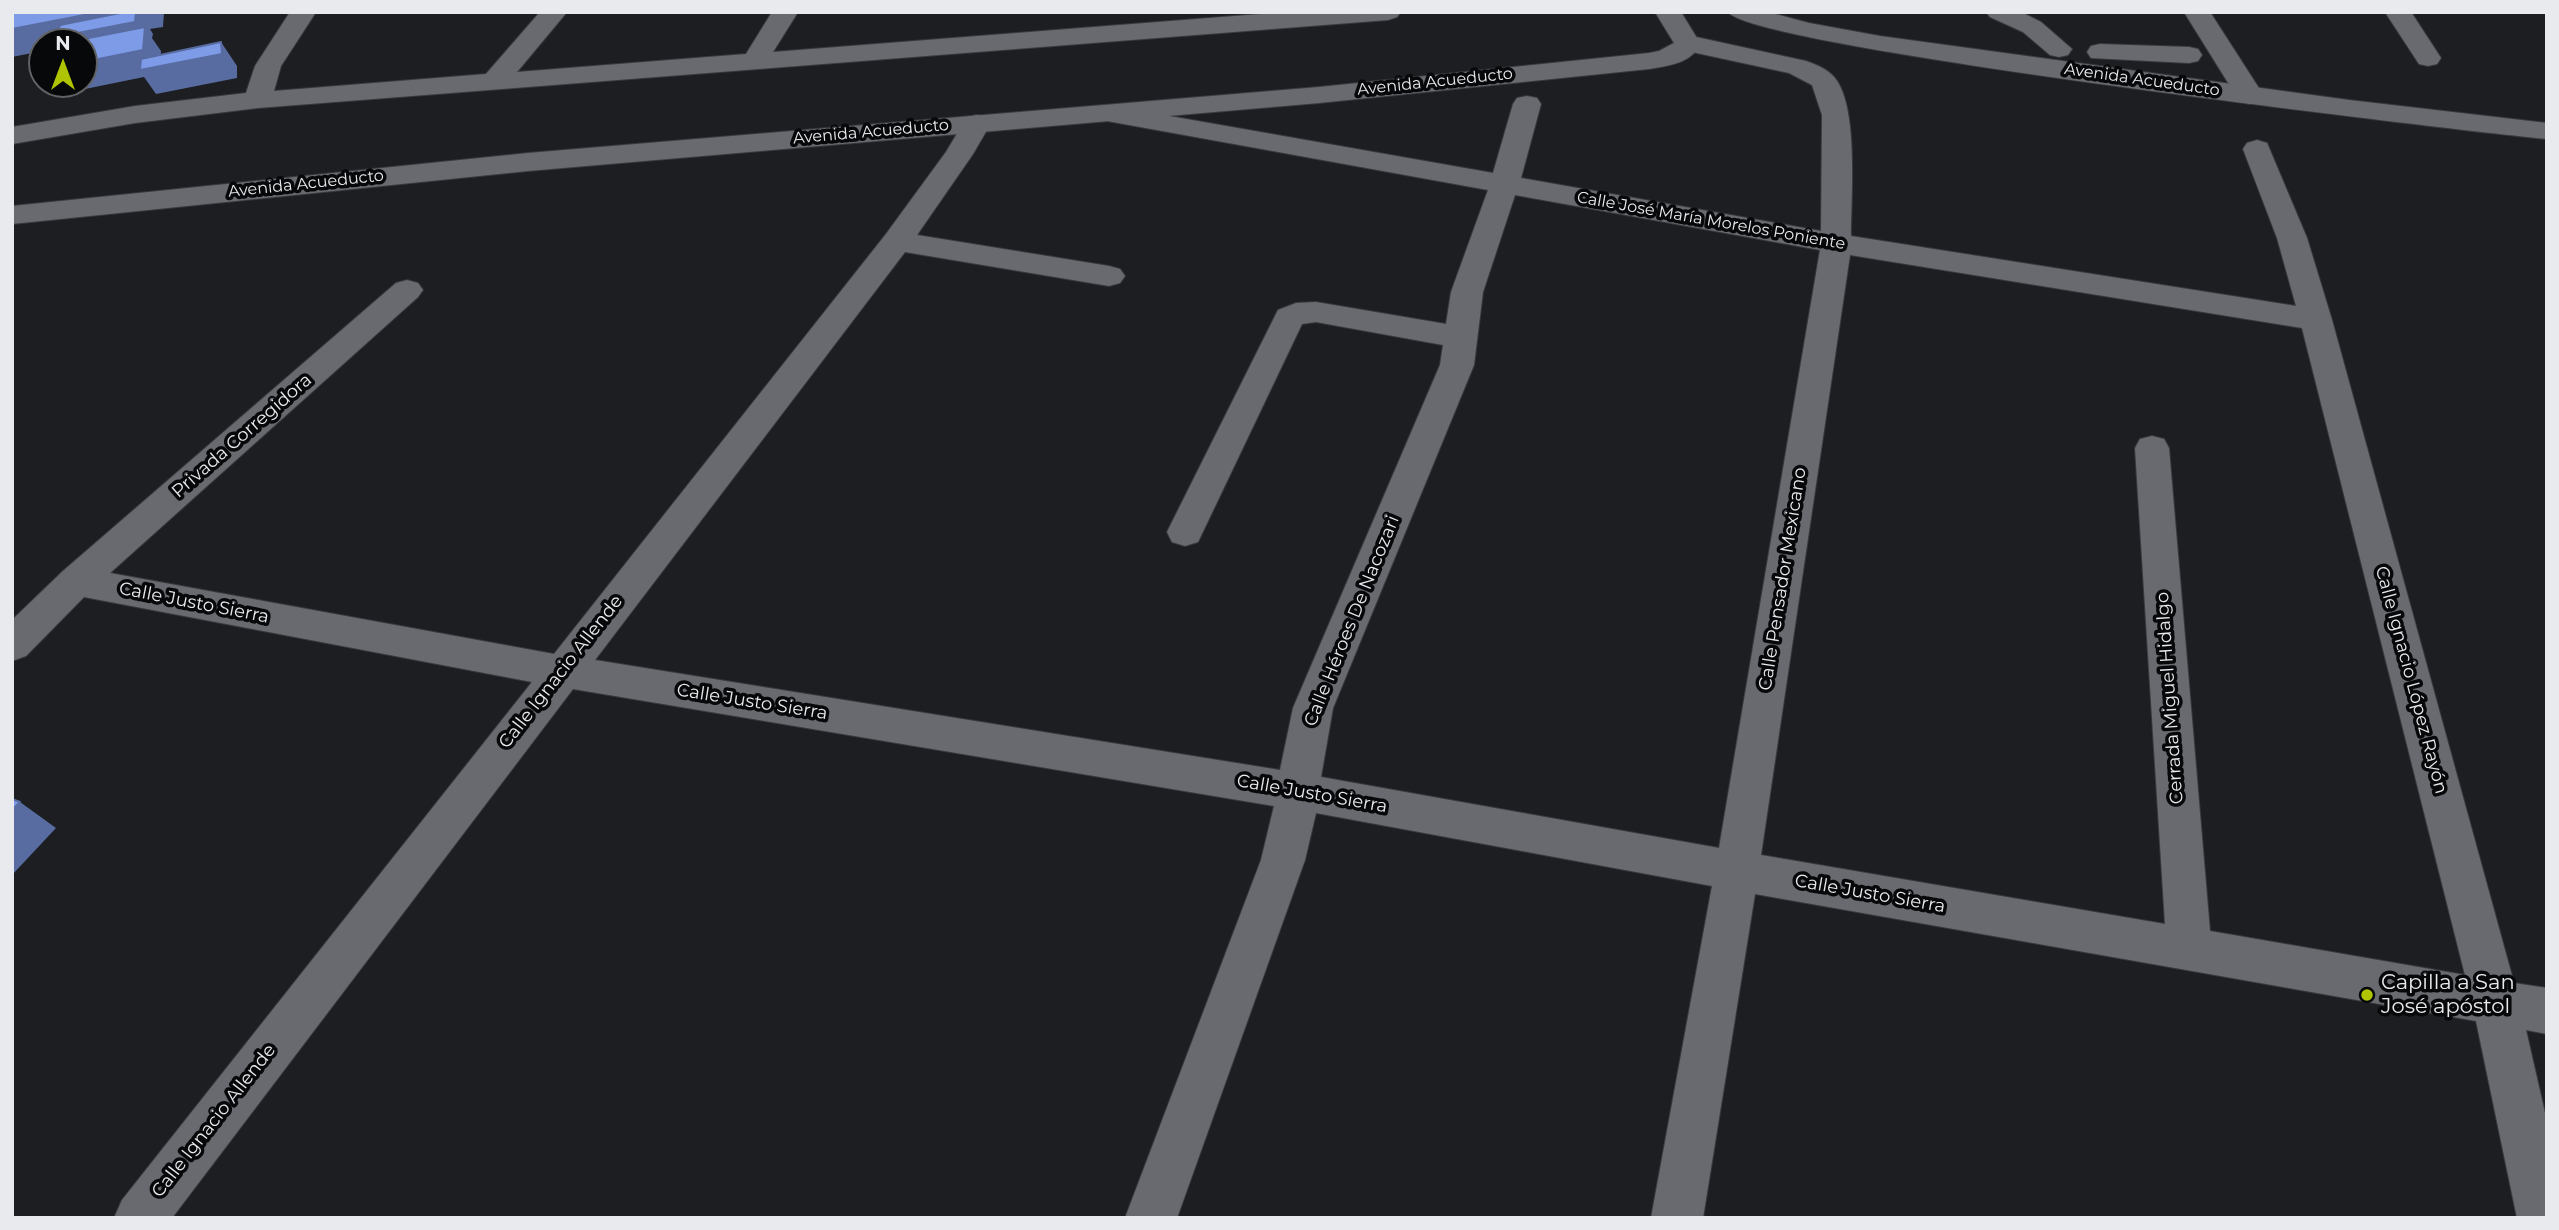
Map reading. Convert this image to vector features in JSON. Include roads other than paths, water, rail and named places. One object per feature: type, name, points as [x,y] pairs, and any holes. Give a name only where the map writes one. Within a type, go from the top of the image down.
[{"type":"street","points":[[258,100],[268,66],[303,12]]},
{"type":"street","points":[[493,83],[554,12]]},
{"type":"street","points":[[754,62],[785,12]]},
{"type":"street","points":[[12,136],[122,116],[258,100],[754,62],[999,32],[1388,12]]},
{"type":"street","points":[[1668,12],[1687,43]]},
{"type":"street","name":"Avenida Acueducto","points":[[1741,12],[1806,31],[2250,96],[2547,131]]},
{"type":"street","points":[[1756,12],[2059,49],[2139,55],[2189,55]]},
{"type":"street","points":[[1999,12],[2032,27],[2059,49]]},
{"type":"street","points":[[2197,12],[2250,96]]},
{"type":"street","points":[[2398,12],[2428,58]]},
{"type":"street","name":"Avenida Acueducto","points":[[12,215],[501,165],[1319,95],[1649,61],[1678,53],[1685,49],[1687,43]]},
{"type":"street","name":"Calle Pensador Mexicano","points":[[1676,1218],[1737,871],[1836,243],[1836,116],[1824,82],[1813,73],[1797,67],[1687,43]]},
{"type":"street","name":"Calle Héroes De Nacozari","points":[[1151,1218],[1283,860],[1294,821],[1313,708],[1457,365],[1467,292],[1504,185],[1527,104]]},
{"type":"street","name":"Calle José María Morelos Poniente","points":[[1107,113],[1836,243],[2316,320]]},
{"type":"street","name":"Calle Ignacio Allende","points":[[140,1218],[561,671],[897,241],[959,155],[977,123]]},
{"type":"street","name":"Calle Ignacio López Rayón","points":[[2257,149],[2292,238],[2316,320],[2496,1003],[2543,1218]]},
{"type":"street","points":[[897,241],[1110,276]]},
{"type":"street","name":"Privada Corregidora","points":[[12,645],[76,581],[407,290]]},
{"type":"street","points":[[1185,532],[1289,317],[1296,313],[1316,312],[1459,337]]},
{"type":"street","name":"Cerrada Miguel Hidalgo","points":[[2152,448],[2189,948]]},
{"type":"street","name":"Calle Justo Sierra","points":[[76,581],[561,671],[1297,791],[1737,871],[2547,1012]]},
{"type":"place","name":"Capilla a San José apóstol","points":[[2367,995]]}]
